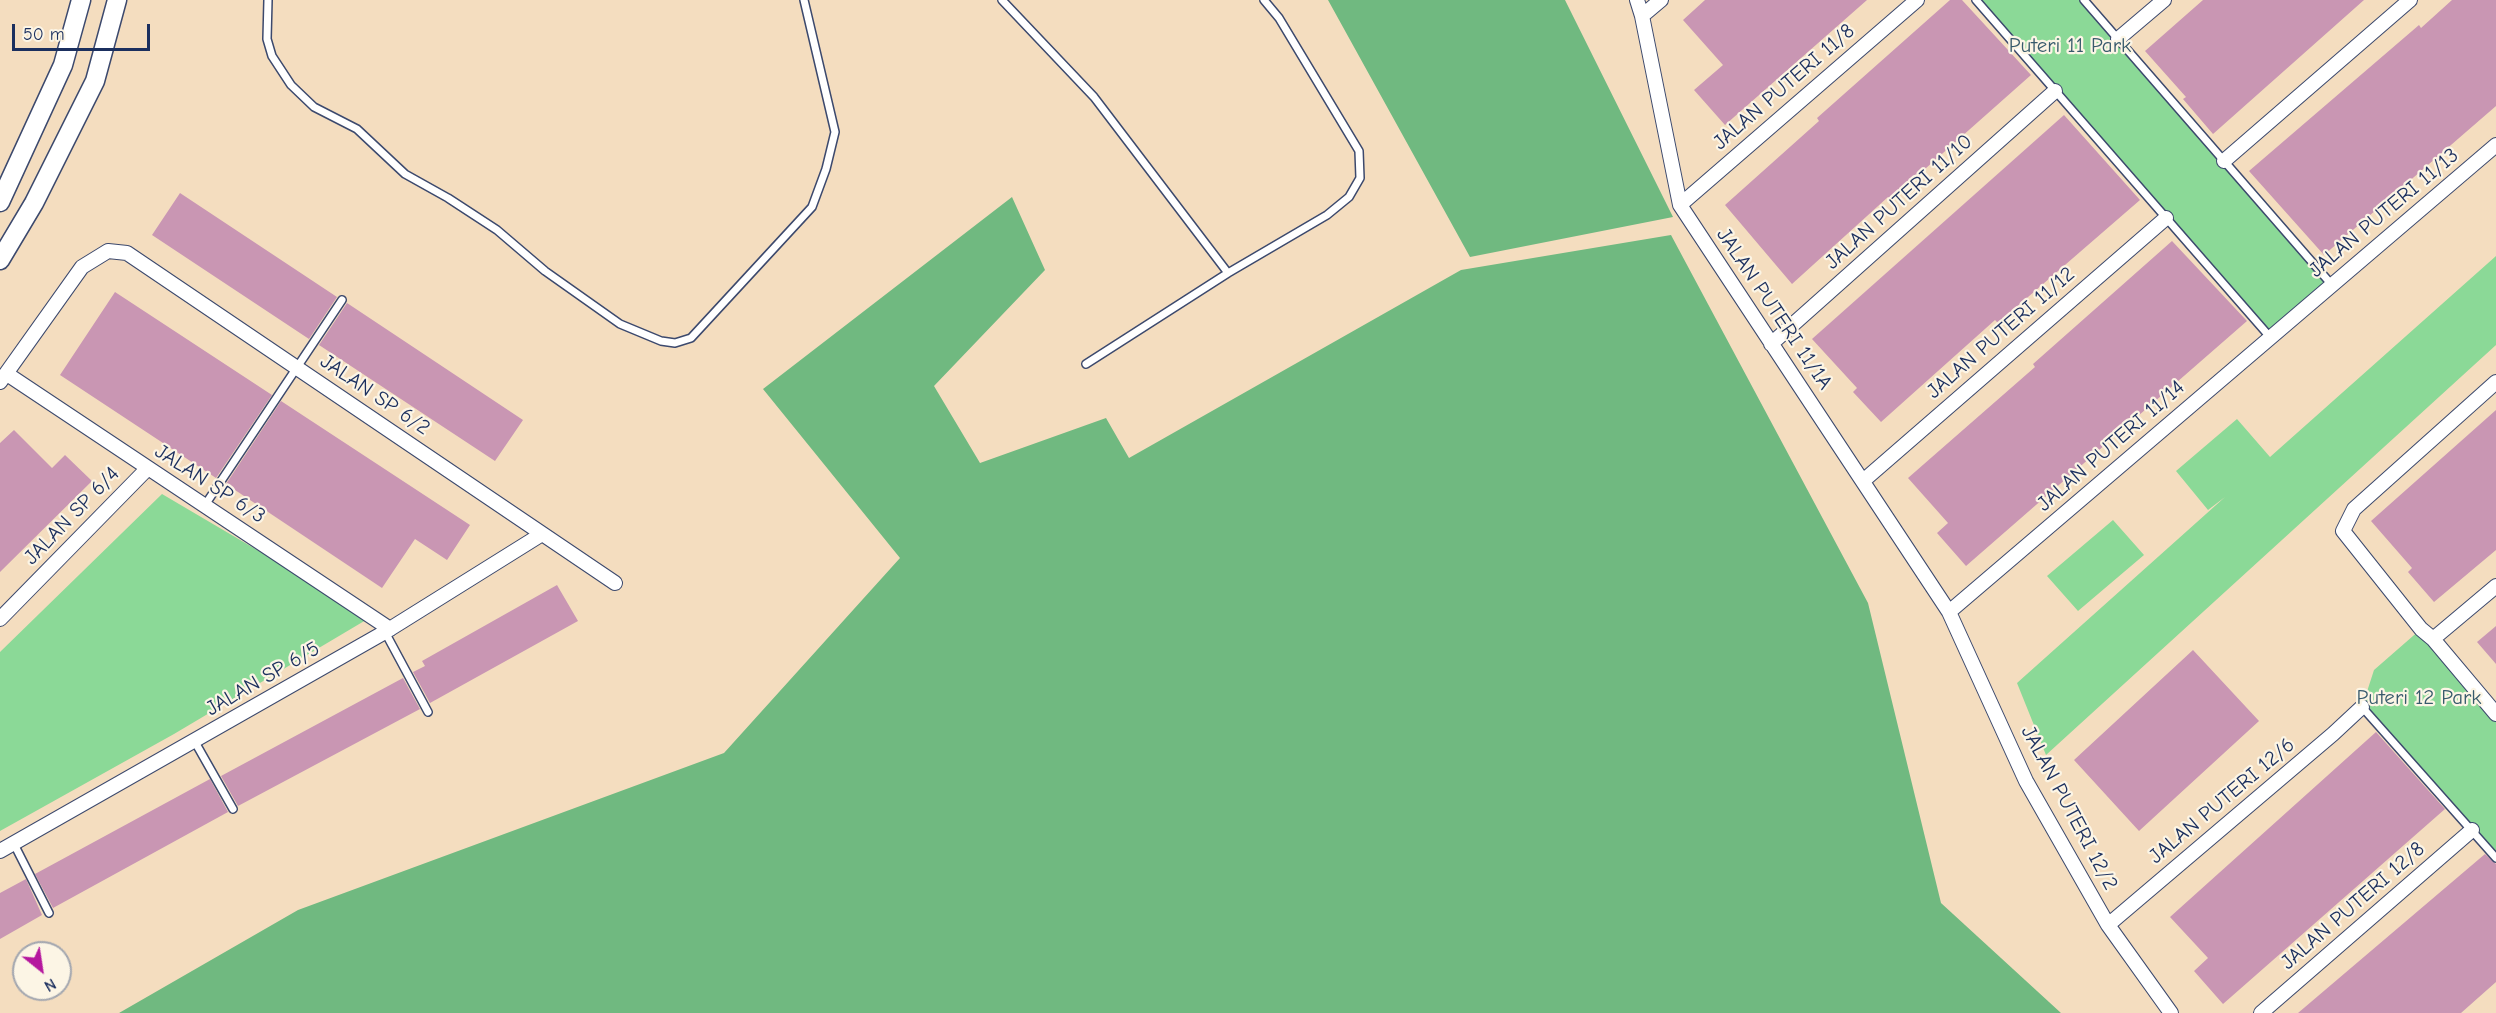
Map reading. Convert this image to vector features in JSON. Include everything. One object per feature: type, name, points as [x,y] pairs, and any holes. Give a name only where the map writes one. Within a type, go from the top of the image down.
[{"type":"street","points":[[0,202],[63,65],[81,0]]},
{"type":"street","points":[[0,260],[34,203],[95,81],[117,0]]},
{"type":"street","name":"JALAN PUTERI 11/1A","points":[[1637,0],[1680,205],[1949,612]]},
{"type":"street","points":[[1642,16],[1661,0]]},
{"type":"street","name":"JALAN PUTERI 11/8","points":[[1680,205],[1917,0]]},
{"type":"street","points":[[2118,39],[2164,0]]},
{"type":"street","points":[[2224,161],[2410,0]]},
{"type":"street","name":"JALAN PUTERI 11/10","points":[[1771,344],[2055,91]]},
{"type":"street","name":"JALAN PUTERI 11/13","points":[[2300,312],[2496,145]]},
{"type":"street","name":"JALAN PUTERI 11/12","points":[[1863,481],[2166,218]]},
{"type":"street","name":"JALAN SP 6/2","points":[[3,378],[82,267],[108,251],[127,252],[615,583]]},
{"type":"street","name":"JALAN PUTERI 11/14","points":[[1949,612],[2300,312]]},
{"type":"street","name":"JALAN SP 6/3","points":[[3,378],[148,468],[388,631]]},
{"type":"street","points":[[2496,382],[2354,509],[2343,531],[2421,629],[2433,639],[2496,714]]},
{"type":"street","name":"JALAN SP 6/4","points":[[0,620],[148,468]]},
{"type":"street","name":"JALAN SP 6/5","points":[[0,851],[388,631],[542,534]]},
{"type":"street","points":[[2433,639],[2496,586]]},
{"type":"street","name":"JALAN PUTERI 12/2","points":[[1949,612],[2026,781],[2108,925],[2172,1013]]},
{"type":"street","name":"JALAN PUTERI 12/6","points":[[2108,925],[2362,707]]},
{"type":"street","name":"JALAN PUTERI 12/8","points":[[2261,1013],[2472,830]]},
{"type":"lane","points":[[268,0],[267,39],[272,56],[291,85],[314,107],[357,129],[405,174],[448,198],[497,230],[544,271],[620,324],[661,341],[675,342],[691,338],[812,207],[816,197],[835,132],[804,0]]},
{"type":"lane","points":[[1002,0],[1094,97],[1228,273]]},
{"type":"lane","points":[[1086,364],[1228,273],[1327,215],[1349,197],[1360,178],[1359,151],[1279,18],[1264,0]]},
{"type":"lane","points":[[1976,0],[2270,337]]},
{"type":"lane","points":[[2084,0],[2332,285]]},
{"type":"lane","points":[[205,506],[342,300]]},
{"type":"lane","points":[[388,631],[428,712]]},
{"type":"lane","points":[[2362,707],[2496,858]]},
{"type":"lane","points":[[195,742],[232,809]]},
{"type":"lane","points":[[14,844],[49,913]]},
{"type":"green space","points":[[1328,0],[1565,0],[1673,217],[1470,257]]},
{"type":"green space","name":"Puteri 11 Park","points":[[1976,0],[2084,0],[2332,285],[2270,337]]},
{"type":"green space","points":[[1012,197],[1045,270],[934,386],[980,463],[1106,418],[1129,458],[1461,270],[1671,235],[1868,603],[1941,903],[2061,1013],[119,1013],[298,910],[724,753],[900,558],[763,389]]},
{"type":"green space","points":[[2496,256],[2496,345],[2046,755],[2017,683],[2225,497],[2208,510],[2176,471],[2237,419],[2270,457]]},
{"type":"green space","points":[[162,494],[371,617],[174,734],[0,831],[0,652]]},
{"type":"green space","points":[[2113,520],[2144,555],[2078,611],[2047,576]]},
{"type":"green space","name":"Puteri 12 Park","points":[[2421,629],[2496,714],[2496,858],[2362,707],[2374,670]]},
{"type":"building","points":[[1705,0],[1867,0],[1725,125],[1694,90],[1723,65],[1683,20]]},
{"type":"building","points":[[1950,0],[1962,0],[2031,75],[1890,200],[1888,197],[1792,284],[1725,205],[1819,121],[1817,118]]},
{"type":"building","points":[[2203,0],[2364,0],[2213,134],[2183,99],[2186,97],[2145,51]]},
{"type":"building","points":[[2452,0],[2496,0],[2496,106],[2324,255],[2249,171],[2419,25],[2421,28]]},
{"type":"building","points":[[2064,115],[2140,200],[1998,323],[1995,320],[1881,422],[1853,392],[1857,388],[1812,339]]},
{"type":"building","points":[[180,193],[337,297],[309,339],[152,235]]},
{"type":"building","points":[[2172,241],[2247,321],[1966,566],[1937,533],[1948,523],[1908,478],[2035,367],[2033,364]]},
{"type":"building","points":[[115,292],[272,395],[216,478],[60,375]]},
{"type":"building","points":[[347,303],[523,420],[495,461],[319,345]]},
{"type":"building","points":[[281,401],[470,525],[447,560],[415,539],[382,588],[226,484]]},
{"type":"building","points":[[2496,410],[2496,550],[2434,602],[2408,572],[2412,568],[2371,521]]},
{"type":"building","points":[[14,430],[52,468],[65,455],[92,481],[0,572],[0,443]]},
{"type":"building","points":[[557,585],[578,621],[430,703],[413,672],[425,666],[422,661]]},
{"type":"building","points":[[2496,626],[2496,664],[2477,642]]},
{"type":"building","points":[[2193,650],[2259,721],[2139,831],[2074,760]]},
{"type":"building","points":[[403,678],[420,709],[238,806],[221,776]]},
{"type":"building","points":[[2376,732],[2445,809],[2223,1004],[2194,971],[2208,958],[2170,917]]},
{"type":"building","points":[[210,779],[228,812],[53,908],[35,874]]},
{"type":"building","points":[[2485,854],[2496,864],[2496,982],[2461,1013],[2298,1013]]},
{"type":"building","points":[[26,879],[42,915],[0,939],[0,893]]}]
